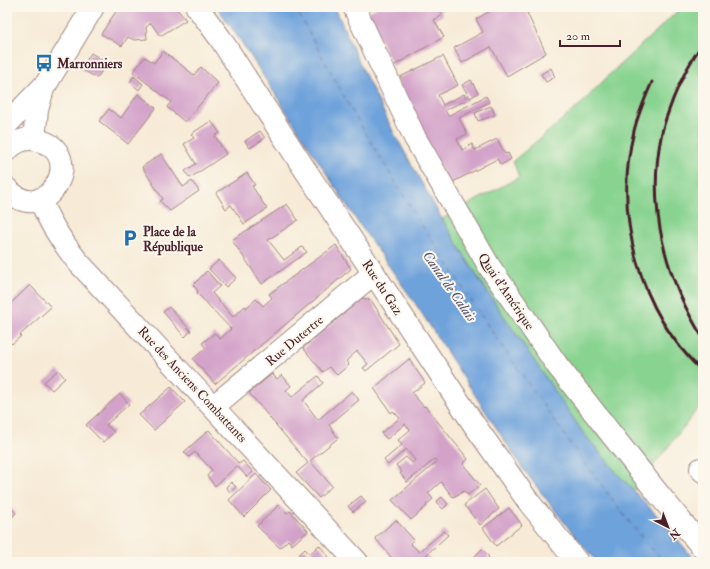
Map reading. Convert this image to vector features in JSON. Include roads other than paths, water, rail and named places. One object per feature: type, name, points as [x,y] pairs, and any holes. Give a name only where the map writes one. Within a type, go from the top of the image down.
[{"type":"street","points":[[34,139],[38,103],[46,84],[93,7]]},
{"type":"street","name":"Rue du Gaz","points":[[196,7],[220,38],[493,452],[528,500],[577,562]]},
{"type":"street","name":"Quai d'Amérique","points":[[354,7],[415,138],[489,266],[534,333],[562,371],[656,491],[703,548]]},
{"type":"street","points":[[7,124],[46,84]]},
{"type":"street","points":[[7,150],[20,141],[34,139],[44,142],[52,147],[58,155],[61,164],[61,174],[58,183],[49,194],[40,199],[28,200],[10,195]]},
{"type":"street","name":"Rue des Anciens Combattants","points":[[40,199],[48,219],[60,239],[78,262],[214,406],[357,562]]},
{"type":"street","name":"Rue Dutertre","points":[[214,406],[374,273]]},
{"type":"water","name":"Canal de Calais","points":[[217,7],[335,7],[357,58],[394,133],[442,219],[482,284],[582,431],[617,473],[668,527],[696,562],[597,562],[570,530],[523,469],[415,303],[357,221],[244,46]]},
{"type":"railway","points":[[703,43],[683,77],[665,122],[657,163],[656,190],[662,241],[669,266],[678,291],[703,338]]},
{"type":"railway","points":[[652,82],[634,131],[628,163],[627,196],[630,228],[637,260],[648,292],[662,321],[681,348],[703,372]]},
{"type":"place","name":"Marronniers","points":[[44,63]]},
{"type":"place","name":"Place de la République","points":[[130,238]]}]
